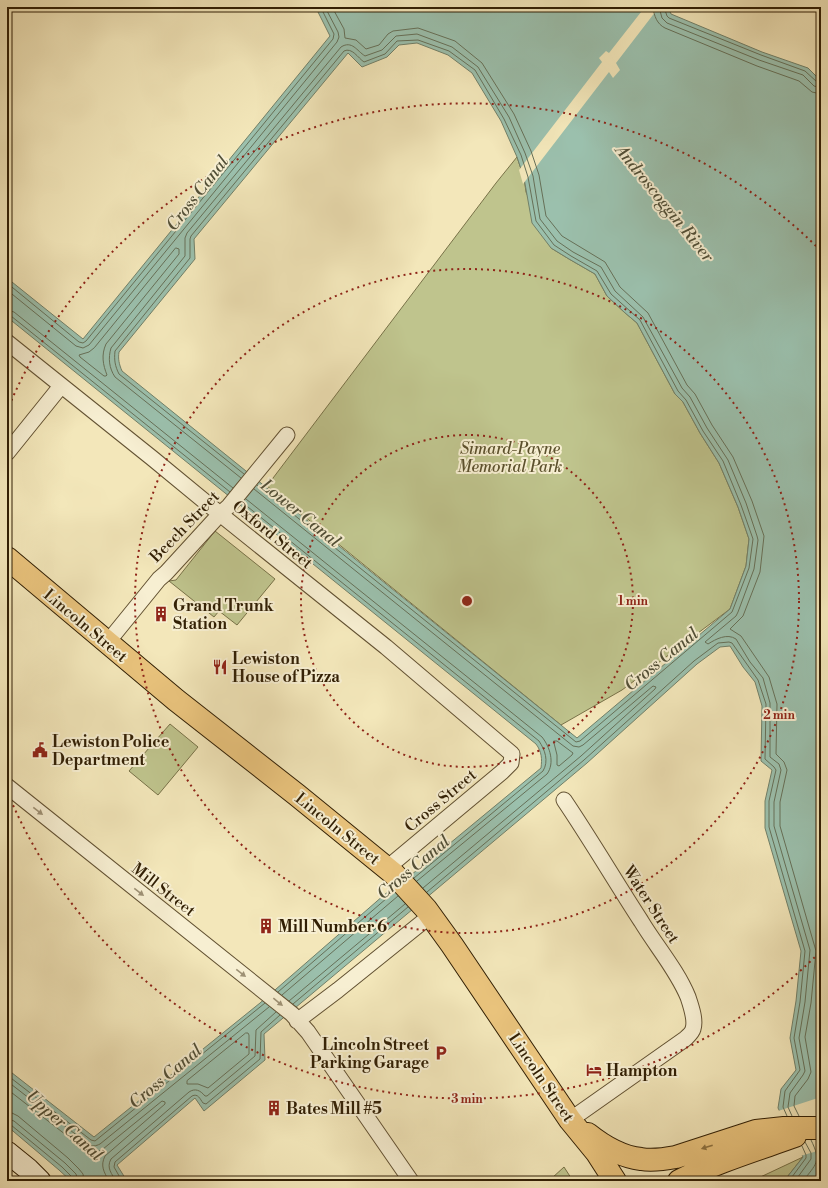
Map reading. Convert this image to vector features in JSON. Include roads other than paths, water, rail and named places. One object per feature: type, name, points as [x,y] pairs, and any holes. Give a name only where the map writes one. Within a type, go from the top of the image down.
[{"type":"highway","name":"Lincoln Street","points":[[7,558],[176,700],[297,795],[390,871],[428,912],[452,945],[570,1120],[597,1153],[615,1181]]},
{"type":"highway","points":[[570,1120],[608,1148],[642,1160],[676,1157],[819,1127]]},
{"type":"highway","points":[[679,1181],[747,1143]]},
{"type":"main road","points":[[7,1152],[40,1181]]},
{"type":"street","name":"Oxford Street","points":[[7,342],[152,458],[224,510],[512,754],[512,757]]},
{"type":"street","points":[[7,453],[61,386]]},
{"type":"street","name":"Beech Street","points":[[108,643],[159,579],[224,510],[287,435]]},
{"type":"street","name":"Cross Street","points":[[390,871],[502,772],[511,763],[512,757]]},
{"type":"street","name":"Mill Street","points":[[7,786],[295,1017],[308,1032],[411,1181]]},
{"type":"street","name":"Water Street","points":[[564,800],[682,985],[688,997],[694,1022],[691,1034],[570,1120]]},
{"type":"street","points":[[295,1017],[338,990],[428,912]]},
{"type":"water","points":[[314,7],[668,7],[671,14],[762,52],[808,68],[821,81],[821,1181],[784,1181],[803,1157],[778,1108],[781,1089],[796,1070],[790,1038],[796,1001],[801,951],[765,828],[765,801],[772,770],[761,761],[762,706],[755,682],[743,667],[730,646],[720,647],[697,664],[587,763],[264,1034],[265,1060],[204,1111],[195,1098],[117,1165],[127,1181],[71,1181],[7,1126],[7,1069],[94,1137],[260,1003],[384,895],[420,868],[541,768],[541,756],[536,744],[7,317],[7,278],[83,339],[330,36]],"holes":[[[417,43],[448,55],[472,73],[501,121],[517,157],[524,178],[532,223],[551,248],[595,274],[607,296],[637,323],[675,394],[683,402],[719,463],[738,507],[749,539],[746,566],[730,609],[577,738],[122,371],[119,362],[119,352],[195,259],[194,239],[348,53],[362,67],[387,57],[399,45]]]},
{"type":"place","name":"Grand Trunk Station","points":[[161,614]]},
{"type":"place","name":"Lewiston House of Pizza","points":[[220,667]]},
{"type":"place","name":"Lewiston Police Department","points":[[40,750]]},
{"type":"place","name":"Mill Number 6","points":[[266,926]]},
{"type":"place","name":"Lincoln Street Parking Garage","points":[[441,1053]]},
{"type":"place","name":"Hampton","points":[[594,1070]]},
{"type":"place","name":"Bates Mill #5","points":[[274,1108]]},
{"type":"water label","name":"Cross Canal","points":[[197,193]]},
{"type":"water label","name":"Androscoggin River","points":[[665,203]]},
{"type":"water label","name":"Lower Canal","points":[[301,513]]},
{"type":"water label","name":"Cross Canal","points":[[661,659]]},
{"type":"water label","name":"Cross Canal","points":[[413,867]]},
{"type":"water label","name":"Cross Canal","points":[[165,1076]]},
{"type":"water label","name":"Upper Canal","points":[[65,1125]]},
{"type":"park label","name":"Simard-Payne Memorial Park","points":[[510,457]]}]
